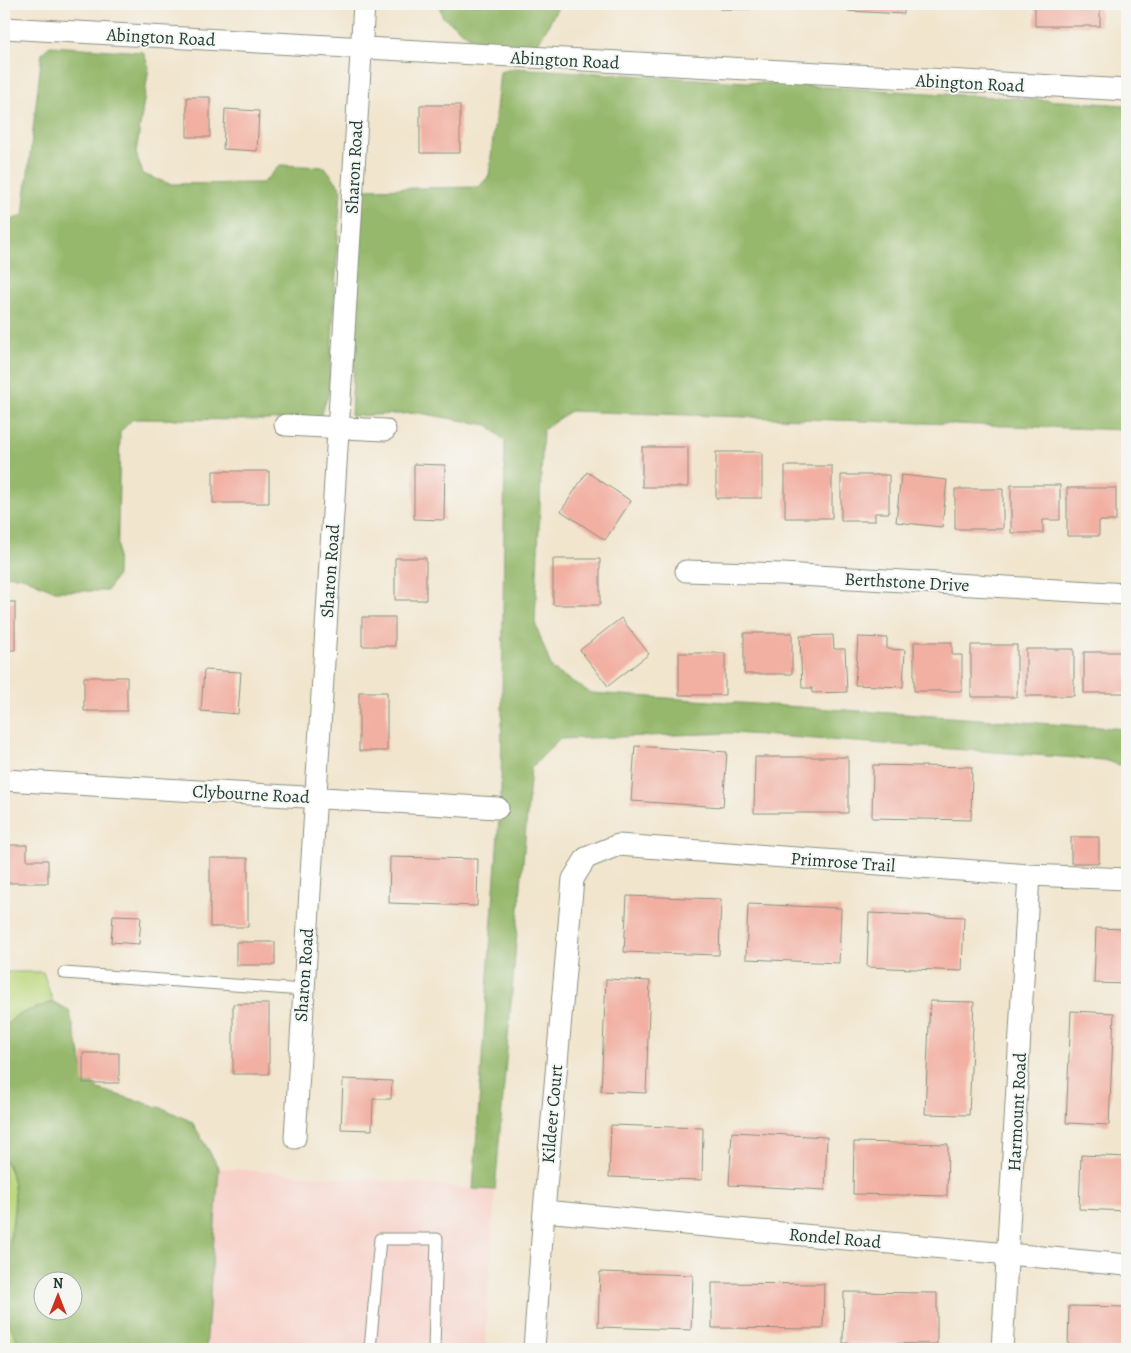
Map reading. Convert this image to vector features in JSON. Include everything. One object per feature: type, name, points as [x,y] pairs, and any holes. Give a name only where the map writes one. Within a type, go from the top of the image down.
[{"type":"street","name":"Sharon Road","points":[[295,1138],[364,4]]},
{"type":"street","name":"Abington Road","points":[[4,28],[1127,90]]},
{"type":"street","points":[[285,425],[385,430]]},
{"type":"street","name":"Berthstone Drive","points":[[686,571],[792,575],[1127,594]]},
{"type":"street","name":"Clybourne Road","points":[[4,780],[498,808]]},
{"type":"street","name":"Primrose Trail","points":[[572,879],[586,858],[618,845],[1029,875],[1127,878]]},
{"type":"street","name":"Harmount Road","points":[[1002,1349],[1009,1254],[1029,875]]},
{"type":"street","name":"Kildeer Court","points":[[534,1349],[572,879]]},
{"type":"street","name":"Rondel Road","points":[[544,1211],[1127,1266]]},
{"type":"lane","points":[[64,974],[303,990]]},
{"type":"lane","points":[[370,1349],[380,1239],[438,1239],[434,1349]]},
{"type":"shaded area","points":[[219,1168],[495,1190],[485,1349],[206,1349]]},
{"type":"green space","points":[[440,4],[560,4],[536,47],[493,46],[472,39],[442,16]]},
{"type":"green space","points":[[50,46],[143,52],[149,67],[136,153],[143,174],[170,184],[263,183],[280,165],[325,167],[341,188],[329,392],[320,418],[265,420],[133,419],[120,432],[117,575],[107,591],[55,591],[23,577],[4,575],[4,218],[9,221],[23,215],[42,53]]},
{"type":"green space","points":[[513,68],[1127,105],[1127,430],[570,411],[543,430],[535,623],[552,669],[591,693],[1127,729],[1127,767],[1103,760],[733,733],[559,739],[531,768],[495,1190],[473,1189],[501,791],[505,441],[488,425],[419,413],[351,416],[363,189],[479,187],[489,176],[500,72]]},
{"type":"green space","points":[[4,972],[43,972],[53,1002],[17,1015],[4,1027]]},
{"type":"green space","points":[[53,1002],[69,1010],[85,1074],[98,1089],[165,1109],[192,1122],[219,1168],[206,1349],[21,1349],[4,1306],[4,1288],[14,1209],[14,1191],[11,1174],[4,1159],[4,1027],[17,1015]]},
{"type":"green space","points":[[4,1159],[14,1183],[15,1197],[4,1266]]},
{"type":"green space","points":[[4,1308],[21,1349],[4,1349]]},
{"type":"building","points":[[720,4],[751,4],[751,9],[720,9]]},
{"type":"building","points":[[848,4],[904,4],[904,14],[848,11]]},
{"type":"building","points":[[1035,4],[1100,4],[1100,26],[1035,26]]},
{"type":"building","points":[[187,97],[210,97],[210,137],[187,137]]},
{"type":"building","points":[[420,105],[460,105],[460,153],[420,153]]},
{"type":"building","points":[[225,109],[259,111],[257,151],[223,149]]},
{"type":"building","points":[[642,447],[688,447],[688,487],[642,487]]},
{"type":"building","points":[[716,452],[762,452],[762,498],[716,498]]},
{"type":"building","points":[[414,464],[445,465],[444,520],[414,519]]},
{"type":"building","points":[[785,466],[832,466],[832,518],[785,518]]},
{"type":"building","points":[[213,471],[269,471],[269,503],[213,503]]},
{"type":"building","points":[[587,472],[631,501],[605,540],[561,511]]},
{"type":"building","points":[[841,475],[889,475],[889,513],[875,513],[875,521],[841,521]]},
{"type":"building","points":[[901,475],[947,480],[942,527],[896,522]]},
{"type":"building","points":[[1011,485],[1060,485],[1060,520],[1043,520],[1043,533],[1011,533]]},
{"type":"building","points":[[1067,488],[1116,488],[1116,521],[1099,521],[1099,536],[1067,536]]},
{"type":"building","points":[[955,489],[1003,489],[1003,529],[955,529]]},
{"type":"building","points":[[1125,499],[1127,499],[1127,539],[1125,539]]},
{"type":"building","points":[[395,558],[426,558],[426,600],[395,600]]},
{"type":"building","points":[[553,559],[600,559],[600,605],[553,605]]},
{"type":"building","points":[[4,602],[15,602],[15,650],[4,650]]},
{"type":"building","points":[[362,617],[395,617],[395,646],[362,646]]},
{"type":"building","points":[[621,618],[649,654],[608,686],[580,650]]},
{"type":"building","points":[[744,633],[792,633],[792,674],[744,674]]},
{"type":"building","points":[[833,635],[834,649],[845,649],[847,692],[812,693],[812,688],[802,688],[800,636]]},
{"type":"building","points":[[858,637],[887,638],[887,649],[905,650],[903,687],[855,685]]},
{"type":"building","points":[[914,642],[952,642],[952,655],[962,655],[962,691],[914,691]]},
{"type":"building","points":[[971,645],[1017,645],[1017,697],[971,697]]},
{"type":"building","points":[[1026,649],[1074,649],[1074,696],[1026,696]]},
{"type":"building","points":[[1084,652],[1127,652],[1127,693],[1084,693]]},
{"type":"building","points":[[679,653],[725,653],[725,695],[679,695]]},
{"type":"building","points":[[204,670],[241,672],[238,714],[201,711]]},
{"type":"building","points":[[84,677],[127,677],[127,711],[84,711]]},
{"type":"building","points":[[359,692],[387,692],[387,751],[359,751]]},
{"type":"building","points":[[635,746],[727,752],[723,807],[631,801]]},
{"type":"building","points":[[755,757],[848,757],[848,813],[754,813]]},
{"type":"building","points":[[873,765],[972,767],[971,820],[872,818]]},
{"type":"building","points":[[1071,837],[1099,837],[1099,863],[1071,863]]},
{"type":"building","points":[[4,845],[27,845],[27,860],[48,860],[48,883],[4,883]]},
{"type":"building","points":[[390,857],[478,859],[477,906],[389,903]]},
{"type":"building","points":[[210,858],[248,858],[248,927],[210,927]]},
{"type":"building","points":[[627,896],[721,899],[719,955],[624,952]]},
{"type":"building","points":[[748,904],[841,908],[839,963],[746,959]]},
{"type":"building","points":[[869,913],[964,917],[962,971],[867,967]]},
{"type":"building","points":[[113,915],[141,916],[139,944],[111,942]]},
{"type":"building","points":[[1096,928],[1127,929],[1127,984],[1094,983]]},
{"type":"building","points":[[236,942],[275,942],[275,965],[236,965]]},
{"type":"building","points":[[606,979],[650,981],[646,1093],[601,1091]]},
{"type":"building","points":[[930,1001],[974,1002],[969,1115],[925,1114]]},
{"type":"building","points":[[233,1004],[269,1004],[269,1074],[233,1074]]},
{"type":"building","points":[[1071,1011],[1114,1013],[1109,1125],[1066,1123]]},
{"type":"building","points":[[83,1053],[119,1053],[119,1083],[83,1083]]},
{"type":"building","points":[[343,1079],[392,1081],[391,1099],[373,1099],[372,1130],[341,1129]]},
{"type":"building","points":[[611,1125],[703,1128],[702,1180],[609,1177]]},
{"type":"building","points":[[732,1132],[827,1137],[825,1190],[729,1185]]},
{"type":"building","points":[[854,1142],[948,1144],[947,1196],[853,1194]]},
{"type":"building","points":[[1081,1155],[1127,1157],[1127,1211],[1079,1209]]},
{"type":"building","points":[[600,1272],[693,1275],[691,1330],[598,1327]]},
{"type":"building","points":[[712,1283],[824,1284],[823,1329],[712,1328]]},
{"type":"building","points":[[844,1292],[937,1293],[937,1344],[843,1343]]},
{"type":"building","points":[[1069,1306],[1127,1307],[1127,1349],[1068,1349]]}]
